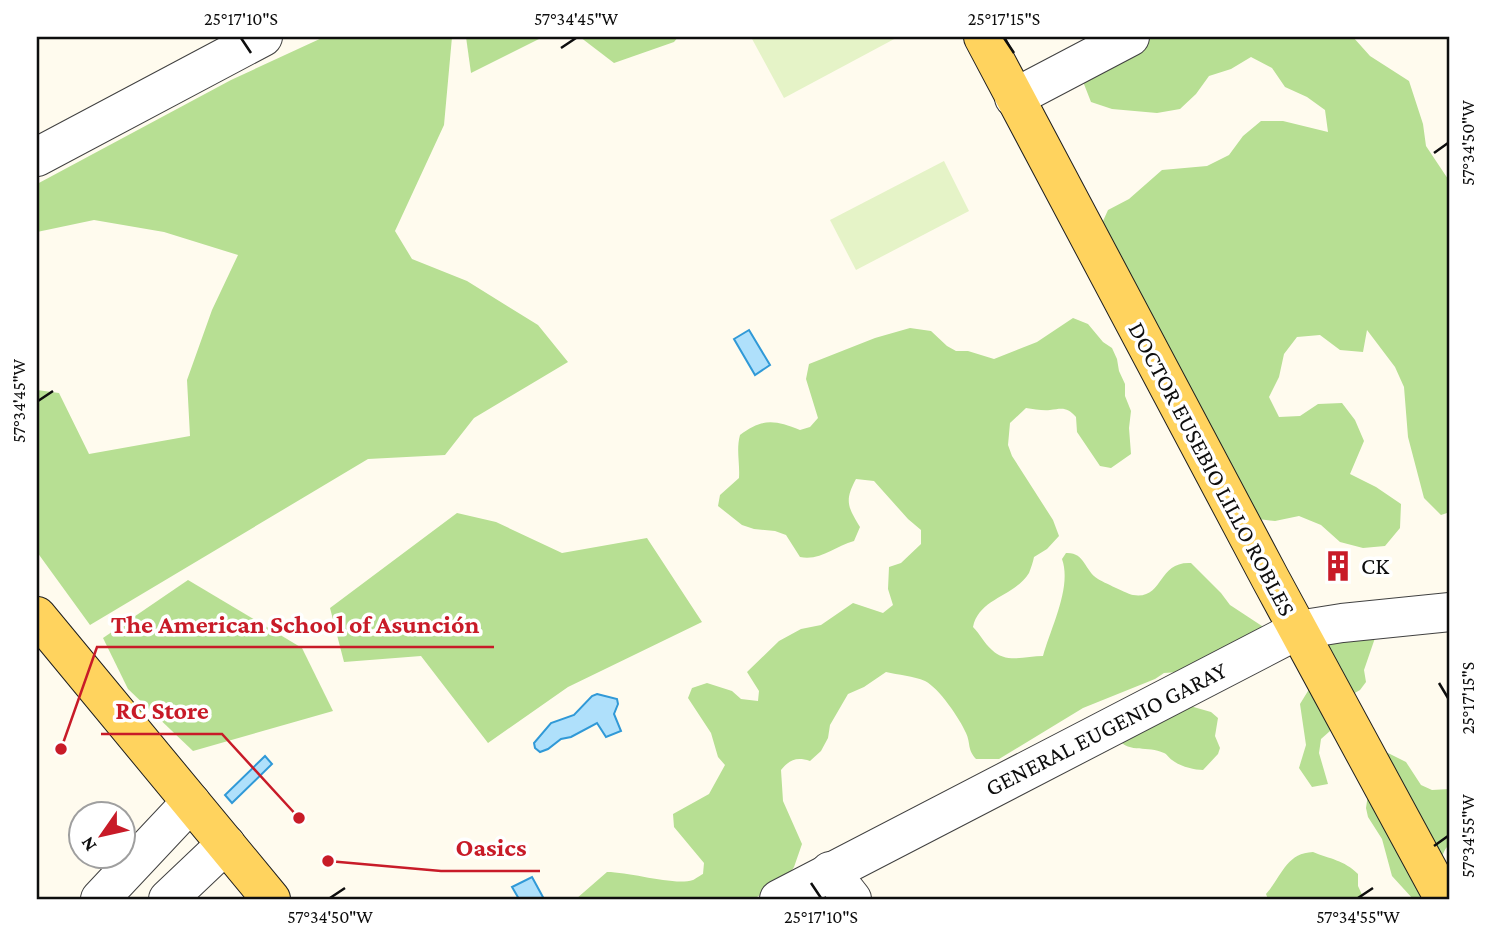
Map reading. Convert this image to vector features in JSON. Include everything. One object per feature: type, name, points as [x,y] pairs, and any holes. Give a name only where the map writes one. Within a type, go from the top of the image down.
[{"type":"main road","name":"DOCTOR EUSEBIO LILLO ROBLES","points":[[983,37],[1444,899]]},
{"type":"main road","points":[[37,616],[271,899]]},
{"type":"street","points":[[37,158],[263,37]]},
{"type":"street","points":[[1014,98],[1130,37]]},
{"type":"street","name":"GENERAL EUGENIO GARAY","points":[[779,899],[841,885],[1298,630],[1450,612]]},
{"type":"street","points":[[100,899],[191,803]]},
{"type":"street","points":[[168,899],[226,844]]},
{"type":"green space","points":[[324,37],[452,37],[444,125],[395,231],[412,259],[467,281],[538,325],[568,362],[474,418],[445,455],[368,459],[90,625],[37,552],[37,390],[59,393],[89,454],[190,436],[187,380],[212,310],[238,255],[164,232],[94,220],[37,232],[37,184],[231,80]]},
{"type":"green space","points":[[466,37],[543,37],[471,73]]},
{"type":"green space","points":[[580,37],[678,37],[674,42],[614,63]]},
{"type":"green space","points":[[751,37],[898,37],[784,98]]},
{"type":"green space","points":[[1101,37],[1353,37],[1370,56],[1409,81],[1423,124],[1426,146],[1450,182],[1450,512],[1441,515],[1424,498],[1408,437],[1404,387],[1395,367],[1367,330],[1363,352],[1340,350],[1320,335],[1297,337],[1284,354],[1279,377],[1269,397],[1279,417],[1300,416],[1318,404],[1342,403],[1355,420],[1364,441],[1350,474],[1401,504],[1400,528],[1385,546],[1363,548],[1340,542],[1321,525],[1299,516],[1275,521],[1250,518],[1099,230],[1108,210],[1129,199],[1162,170],[1207,166],[1229,155],[1243,136],[1261,121],[1283,121],[1328,132],[1325,110],[1307,97],[1285,87],[1272,68],[1251,57],[1231,69],[1209,76],[1196,94],[1180,109],[1157,113],[1112,109],[1091,102],[1082,79]]},
{"type":"green space","points":[[944,161],[969,211],[856,270],[830,220]]},
{"type":"green space","points":[[1073,318],[1088,324],[1103,342],[1112,348],[1117,359],[1131,411],[1131,454],[1111,468],[1100,466],[1077,432],[1076,417],[1064,409],[1026,408],[1010,423],[1008,445],[1012,456],[1053,520],[1059,536],[1047,549],[1034,557],[1029,573],[1023,581],[982,610],[973,627],[989,647],[1003,657],[1043,656],[1062,594],[1062,559],[1066,553],[1072,553],[1081,558],[1098,579],[1133,595],[1150,592],[1172,568],[1191,563],[1230,605],[1265,628],[1178,672],[1164,673],[1083,708],[999,759],[976,759],[959,720],[931,685],[916,678],[886,672],[848,694],[830,725],[828,738],[821,751],[810,761],[794,760],[781,770],[783,801],[802,844],[788,876],[754,899],[576,899],[607,872],[675,881],[693,880],[703,874],[704,863],[674,827],[673,814],[709,794],[725,765],[718,757],[711,733],[688,698],[692,688],[707,683],[732,691],[741,699],[758,701],[759,691],[747,672],[779,641],[801,629],[821,625],[853,603],[883,613],[893,605],[888,589],[889,567],[901,563],[921,544],[921,530],[874,481],[856,479],[849,499],[850,509],[860,527],[854,541],[821,555],[800,557],[786,535],[742,525],[718,506],[720,495],[739,478],[740,435],[748,429],[769,422],[800,430],[810,427],[818,418],[806,379],[809,364],[875,338],[910,328],[931,331],[956,351],[968,351],[994,359],[1037,342]]},
{"type":"green space","points":[[457,513],[496,522],[562,553],[647,538],[702,622],[568,687],[488,743],[421,656],[344,662],[330,608]]},
{"type":"green space","points":[[188,580],[302,648],[333,711],[193,751],[128,689],[103,638]]},
{"type":"green space","points":[[1332,635],[1375,638],[1364,670],[1366,682],[1353,694],[1339,723],[1321,739],[1319,753],[1328,784],[1312,787],[1299,768],[1306,745],[1300,704]]},
{"type":"green space","points":[[1190,706],[1211,712],[1218,718],[1215,736],[1220,748],[1203,770],[1183,766],[1158,751],[1134,748],[1117,739]]},
{"type":"green space","points":[[1388,753],[1406,762],[1421,785],[1432,790],[1450,789],[1450,844],[1445,849],[1442,862],[1450,899],[1413,899],[1392,876],[1382,839],[1368,817],[1366,808],[1375,763]]},
{"type":"green space","points":[[1313,852],[1353,869],[1358,874],[1358,886],[1364,899],[1268,899],[1266,894],[1290,861],[1304,853]]},
{"type":"water","points":[[749,330],[770,365],[755,375],[734,339]]},
{"type":"water","points":[[597,694],[617,699],[614,714],[621,731],[606,737],[597,723],[571,737],[561,739],[548,749],[540,752],[535,748],[534,743],[551,723],[574,715]]},
{"type":"water","points":[[265,756],[272,764],[232,803],[225,795]]},
{"type":"water","points":[[532,877],[544,899],[519,899],[512,887]]},
{"type":"place","name":"CK","points":[[1338,566]]},
{"type":"place","name":"The American School of Asunción","points":[[61,749]]},
{"type":"place","name":"RC Store","points":[[299,818]]},
{"type":"place","name":"Oasics","points":[[328,861]]}]
